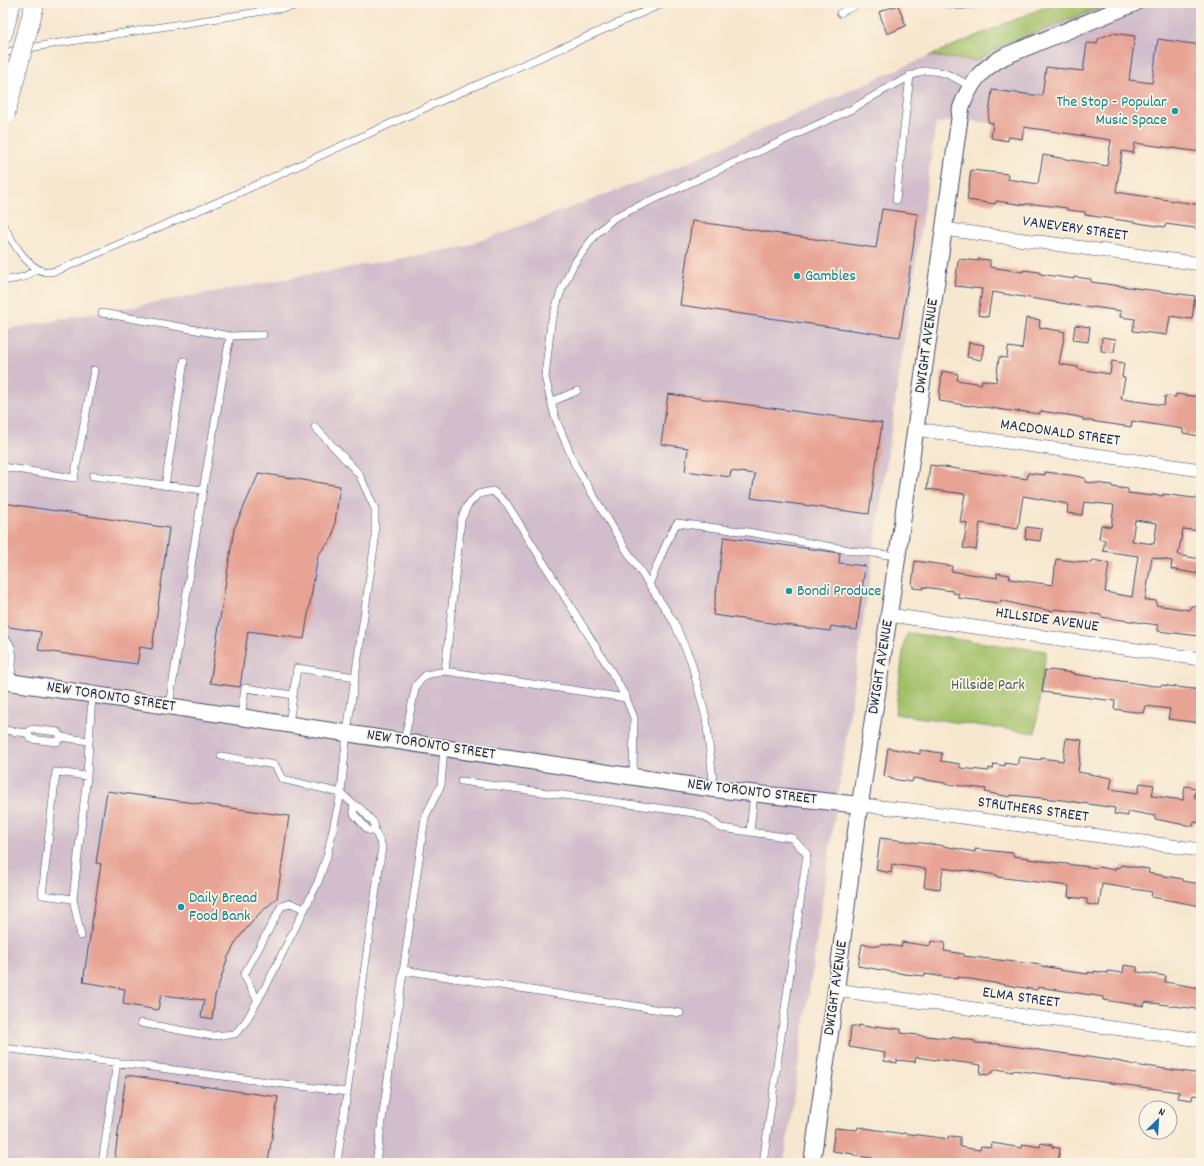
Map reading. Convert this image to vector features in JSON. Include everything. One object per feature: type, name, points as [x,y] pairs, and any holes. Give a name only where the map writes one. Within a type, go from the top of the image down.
[{"type":"main road","points":[[3,33],[11,3]]},
{"type":"main road","points":[[3,124],[35,3]]},
{"type":"street","name":"DWIGHT AVENUE","points":[[812,1163],[860,805],[889,615],[959,119],[963,103],[973,83],[982,71],[993,62],[1135,3]]},
{"type":"street","name":"VANEVERY STREET","points":[[944,229],[1201,264]]},
{"type":"street","name":"MACDONALD STREET","points":[[915,429],[1201,470]]},
{"type":"street","name":"HILLSIDE AVENUE","points":[[889,615],[1201,659]]},
{"type":"street","name":"NEW TORONTO STREET","points":[[6,682],[347,732],[714,789],[860,805]]},
{"type":"street","name":"STRUTHERS STREET","points":[[860,805],[911,810],[1201,850]]},
{"type":"street","name":"ELMA STREET","points":[[836,990],[1201,1040]]},
{"type":"lane","points":[[3,53],[315,3]]},
{"type":"lane","points":[[3,225],[30,264],[37,269],[49,272],[69,266],[225,199],[429,106],[664,3]]},
{"type":"lane","points":[[840,13],[860,3]]},
{"type":"lane","points":[[945,3],[959,6],[982,3]]},
{"type":"lane","points":[[714,789],[706,718],[691,661],[674,622],[626,548],[576,465],[555,417],[545,378],[551,323],[561,291],[573,265],[596,234],[615,217],[852,109],[910,75],[925,70],[933,70],[973,83]]},
{"type":"lane","points":[[896,200],[910,75]]},
{"type":"lane","points":[[3,281],[24,277],[37,269]]},
{"type":"lane","points":[[102,313],[230,336],[263,335]]},
{"type":"lane","points":[[169,706],[203,490],[230,336]]},
{"type":"lane","points":[[165,486],[184,361]]},
{"type":"lane","points":[[3,467],[74,478],[94,370]]},
{"type":"lane","points":[[551,402],[577,391]]},
{"type":"lane","points":[[141,1023],[212,1036],[235,1034],[246,1022],[258,1001],[318,882],[327,856],[341,793],[347,732],[375,541],[375,509],[359,474],[315,427]]},
{"type":"lane","points":[[93,476],[203,490]]},
{"type":"lane","points":[[445,671],[461,520],[467,506],[478,494],[493,491],[507,504],[626,698],[634,718],[633,776]]},
{"type":"lane","points":[[649,584],[660,561],[669,536],[677,523],[748,532],[855,551],[897,556]]},
{"type":"lane","points":[[3,638],[13,651],[6,682]]},
{"type":"lane","points":[[289,724],[297,668],[355,676]]},
{"type":"lane","points":[[404,741],[416,685],[426,675],[445,671],[626,698]]},
{"type":"lane","points":[[241,717],[245,688],[293,696]]},
{"type":"lane","points":[[81,936],[73,899],[87,776],[92,695]]},
{"type":"lane","points":[[3,730],[27,734],[32,729],[58,732],[62,738],[89,741]]},
{"type":"lane","points":[[376,1163],[425,817],[441,786],[444,747]]},
{"type":"lane","points":[[220,756],[275,765],[282,779],[341,793],[360,808],[374,823],[374,831],[382,847],[337,1163]]},
{"type":"lane","points":[[73,899],[42,894],[56,772],[87,776]]},
{"type":"lane","points":[[461,781],[694,813],[706,817],[721,828],[792,838],[807,854],[763,1163]]},
{"type":"lane","points":[[750,832],[754,793]]},
{"type":"lane","points":[[258,1001],[244,975],[280,907],[290,903],[305,909]]},
{"type":"lane","points":[[403,970],[680,1013]]},
{"type":"lane","points":[[3,1048],[347,1092]]},
{"type":"lane","points":[[102,1163],[117,1062]]},
{"type":"shaded area","points":[[1055,3],[1201,3],[1201,152],[959,119],[936,124],[784,1163],[3,1163],[3,330],[463,247],[656,176],[928,56]]},
{"type":"green space","points":[[1054,3],[1112,3],[1011,42],[976,61],[929,56]]},
{"type":"green space","name":"Hillside Park","points":[[908,633],[1046,651],[1035,733],[895,714],[905,638]]},
{"type":"building","points":[[898,5],[906,26],[887,34],[879,12]]},
{"type":"building","points":[[1112,33],[1135,36],[1129,80],[1152,83],[1158,39],[1201,45],[1201,152],[1135,143],[1133,153],[1122,151],[1116,192],[1201,205],[1201,229],[1166,224],[1165,227],[1144,224],[1085,215],[1085,212],[1067,210],[1067,208],[1035,204],[1025,205],[996,201],[995,204],[967,200],[971,170],[1008,174],[1007,179],[1038,184],[1043,155],[1107,166],[1111,140],[1024,127],[1022,139],[1008,137],[1008,141],[991,138],[993,123],[988,122],[992,90],[1042,96],[1046,67],[1083,71],[1087,43],[1097,44],[1098,39]]},
{"type":"building","name":"Gambles","points":[[882,209],[918,214],[900,337],[680,305],[692,221],[876,248]]},
{"type":"building","points":[[959,259],[978,261],[978,259],[990,260],[990,267],[1023,272],[1023,270],[1040,272],[1040,274],[1074,279],[1074,277],[1091,279],[1091,282],[1195,296],[1192,319],[1170,316],[1167,335],[1133,331],[1135,319],[1120,317],[1121,311],[1092,308],[992,292],[988,317],[978,315],[982,289],[955,286]]},
{"type":"building","points":[[1026,318],[1040,320],[1039,327],[1065,332],[1059,364],[1078,367],[1078,369],[1110,374],[1112,361],[1124,363],[1122,377],[1125,378],[1121,399],[1164,405],[1165,396],[1176,397],[1176,394],[1201,397],[1201,430],[1199,430],[1198,436],[1183,433],[1183,429],[1132,421],[1131,427],[1083,420],[1083,418],[1074,416],[1040,411],[1040,414],[1018,412],[940,401],[942,371],[958,374],[957,380],[981,384],[982,380],[996,382],[999,357],[1007,358],[1008,347],[1022,349]]},
{"type":"building","points":[[1075,325],[1090,327],[1088,342],[1073,340]]},
{"type":"building","points":[[1102,337],[1116,339],[1114,352],[1101,351]]},
{"type":"building","points":[[969,342],[984,345],[981,360],[967,357]]},
{"type":"building","points":[[668,394],[882,423],[869,514],[751,498],[755,474],[731,471],[730,477],[685,471],[688,448],[661,444]]},
{"type":"building","points":[[930,465],[1027,479],[1028,473],[1045,475],[1045,472],[1070,475],[1085,478],[1085,482],[1112,485],[1112,487],[1128,489],[1128,493],[1152,496],[1163,496],[1163,494],[1201,499],[1200,531],[1183,529],[1178,555],[1200,559],[1198,574],[1171,569],[1172,561],[1152,557],[1145,600],[1157,601],[1156,605],[1190,610],[1191,606],[1201,607],[1199,636],[1158,631],[1158,625],[1101,617],[1101,615],[1055,609],[1052,611],[1023,606],[1001,600],[1000,603],[958,598],[959,594],[953,593],[953,591],[923,587],[923,589],[913,588],[912,585],[915,561],[952,566],[951,571],[997,578],[997,573],[1010,575],[1009,579],[1053,585],[1056,559],[1092,563],[1093,560],[1109,563],[1105,592],[1132,597],[1138,556],[1103,551],[1105,540],[1099,539],[1101,525],[1111,527],[1114,505],[1084,502],[1082,515],[1067,513],[1068,504],[1023,496],[1018,529],[980,523],[976,550],[963,548],[967,523],[960,522],[965,494],[927,489]],"holes":[[[1135,520],[1157,523],[1154,544],[1132,541]]]},
{"type":"building","points":[[259,473],[340,486],[333,537],[318,555],[304,639],[248,631],[240,687],[210,683],[234,529]]},
{"type":"building","points":[[3,503],[169,528],[152,649],[140,647],[137,664],[38,650],[41,632],[3,626]]},
{"type":"building","points":[[1026,527],[1042,529],[1040,541],[1025,539]]},
{"type":"building","name":"Bondi Produce","points":[[724,537],[840,553],[839,563],[865,566],[857,630],[831,626],[830,631],[713,615]]},
{"type":"building","points":[[1045,670],[1074,673],[1073,674],[1155,686],[1161,685],[1201,690],[1201,723],[1168,719],[1170,709],[1146,706],[1144,713],[1127,711],[1114,709],[1115,701],[1042,692]]},
{"type":"building","points":[[1066,738],[1082,740],[1078,772],[1112,778],[1110,789],[1138,793],[1140,783],[1154,785],[1152,796],[1183,800],[1185,786],[1196,788],[1194,797],[1198,798],[1197,800],[1201,800],[1201,823],[1194,822],[1193,826],[1155,819],[1155,816],[1128,811],[1128,816],[1114,814],[1115,808],[1062,800],[1011,795],[1010,797],[985,792],[986,789],[913,778],[912,782],[891,779],[884,776],[888,748],[920,754],[920,750],[942,753],[941,761],[960,764],[960,768],[989,771],[989,768],[993,769],[994,764],[1005,766],[1005,763],[1017,765],[1019,757],[1063,761]]},
{"type":"building","name":"Daily Bread Food Bank","points":[[107,791],[289,816],[277,898],[257,916],[237,940],[228,957],[215,996],[212,1019],[201,1017],[204,1000],[161,995],[158,1010],[123,1004],[125,989],[83,982],[101,864],[96,863]]},
{"type":"building","points":[[880,838],[938,845],[975,852],[975,849],[1013,853],[1013,856],[1029,858],[1028,859],[1097,868],[1115,870],[1116,867],[1120,868],[1121,865],[1149,869],[1148,873],[1183,879],[1183,881],[1201,884],[1201,906],[1151,897],[1152,892],[1102,884],[1099,906],[1087,904],[1087,899],[1068,897],[1069,886],[997,877],[997,875],[943,868],[940,889],[924,887],[926,869],[892,864],[891,873],[876,870]]},
{"type":"building","points":[[931,941],[945,943],[944,951],[964,954],[964,956],[1041,965],[1065,971],[1088,974],[1088,972],[1094,973],[1094,971],[1123,973],[1124,965],[1137,967],[1137,972],[1166,976],[1165,982],[1200,988],[1197,1009],[1145,1002],[1144,1006],[1103,1000],[1103,997],[1038,987],[1037,990],[958,977],[958,979],[925,974],[925,976],[905,974],[858,966],[862,944],[879,946],[880,944],[901,947],[902,942],[930,946]]},
{"type":"building","points":[[859,1025],[875,1028],[875,1026],[901,1029],[901,1033],[952,1039],[952,1037],[975,1041],[975,1043],[997,1044],[1201,1074],[1201,1096],[1193,1095],[1192,1100],[1178,1098],[1179,1092],[1013,1070],[1013,1072],[997,1069],[988,1075],[980,1074],[981,1065],[936,1059],[916,1057],[915,1062],[897,1060],[897,1063],[884,1061],[885,1053],[849,1047],[851,1026],[858,1027]]},
{"type":"building","points":[[126,1075],[278,1097],[268,1163],[114,1163]]},
{"type":"building","points":[[858,1127],[949,1139],[949,1136],[960,1137],[960,1147],[980,1150],[981,1146],[991,1148],[992,1143],[1022,1148],[1023,1144],[1040,1147],[1041,1143],[1060,1148],[1058,1163],[894,1163],[854,1156],[854,1154],[832,1150],[835,1128],[857,1130]]},
{"type":"place","name":"The Stop - Popular Music Space","points":[[1175,111]]},
{"type":"place","name":"Gambles","points":[[797,276]]},
{"type":"place","name":"Bondi Produce","points":[[789,591]]},
{"type":"place","name":"Daily Bread Food Bank","points":[[181,907]]}]
